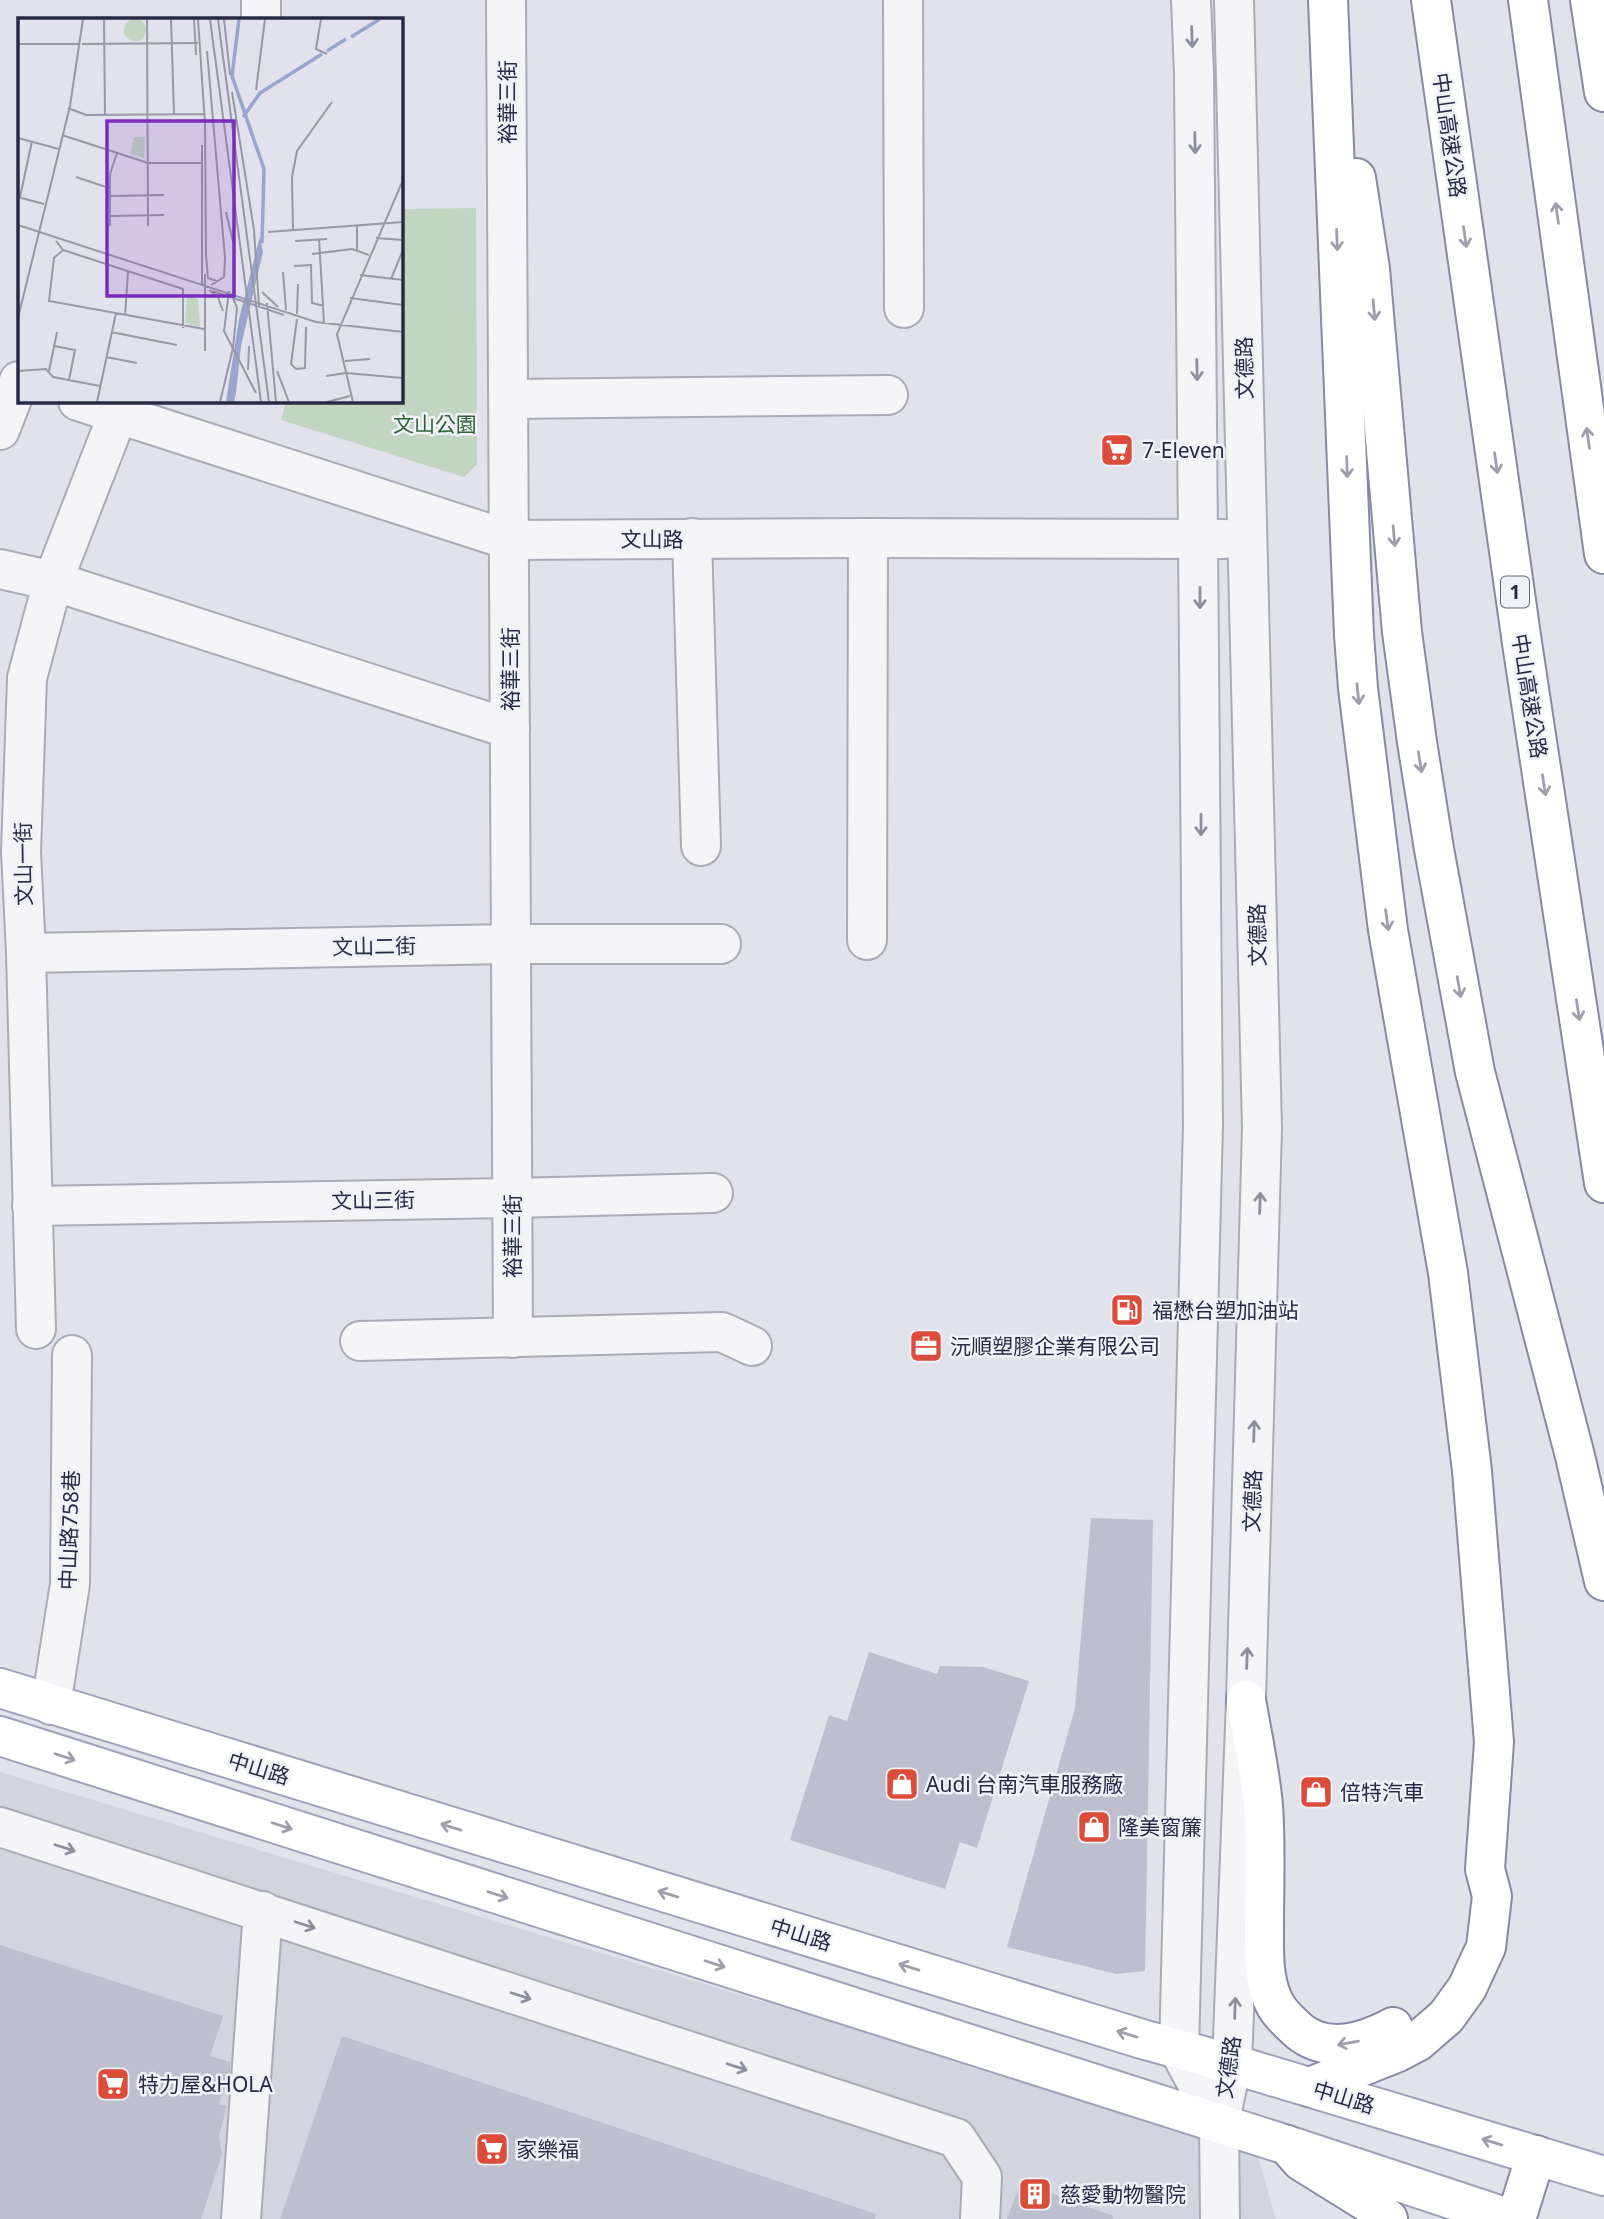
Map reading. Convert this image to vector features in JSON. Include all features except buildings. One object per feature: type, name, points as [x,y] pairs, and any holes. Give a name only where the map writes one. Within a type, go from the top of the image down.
[{"type":"main road","points":[[1328,0],[1370,269],[1402,632],[1436,862],[1475,1072],[1575,1456],[1604,1581]]},
{"type":"main road","points":[[1310,2087],[1417,2042],[1446,2017],[1467,1988],[1486,1947],[1492,1896],[1485,1869],[1494,1742],[1472,1471],[1448,1273],[1388,930],[1357,688],[1328,0]]},
{"type":"main road","name":"中山高速公路","points":[[1431,0],[1524,657],[1604,1183]]},
{"type":"main road","points":[[1528,0],[1604,554]]},
{"type":"main road","points":[[1590,0],[1604,92]]},
{"type":"main road","name":"中山路","points":[[0,1688],[1180,2050],[1604,2176]]},
{"type":"main road","points":[[1246,1700],[1263,1805],[1265,1965],[1268,1984],[1279,2011],[1307,2038],[1321,2044],[1334,2045],[1377,2036],[1406,2019],[1429,1999],[1459,1959],[1468,1937],[1473,1894],[1485,1869]]},
{"type":"main road","points":[[0,1736],[1513,2219],[1536,2155]]},
{"type":"main road","points":[[1287,2145],[1301,2161],[1367,2202],[1388,2219]]},
{"type":"street","points":[[261,0],[261,18]]},
{"type":"street","name":"裕華三街","points":[[506,0],[513,1338]]},
{"type":"street","points":[[903,0],[904,308]]},
{"type":"street","name":"文德路","points":[[1191,0],[1199,540],[1203,1125],[1180,2050],[1219,2124]]},
{"type":"street","name":"文德路","points":[[1219,2124],[1233,2064],[1262,1128],[1235,18]]},
{"type":"street","points":[[0,375],[18,381]]},
{"type":"street","points":[[0,430],[18,384]]},
{"type":"street","points":[[509,399],[888,395]]},
{"type":"street","name":"文山路","points":[[81,402],[509,540],[1247,539]]},
{"type":"street","name":"文山一街","points":[[36,1329],[26,953],[10,848],[27,678],[53,581],[118,414]]},
{"type":"street","points":[[692,538],[701,846]]},
{"type":"street","points":[[867,940],[868,538]]},
{"type":"street","points":[[0,569],[53,581],[510,729]]},
{"type":"street","name":"文山二街","points":[[26,953],[511,944],[721,944]]},
{"type":"street","name":"文山三街","points":[[32,1206],[713,1193]]},
{"type":"street","points":[[360,1341],[722,1332],[752,1346]]},
{"type":"street","name":"中山路758巷","points":[[51,1705],[70,1584],[72,1355]]},
{"type":"street","points":[[0,1827],[956,2138],[982,2177],[980,2219]]},
{"type":"street","points":[[241,2219],[263,1911]]},
{"type":"street","points":[[1219,2124],[1220,2219]]},
{"type":"shaded area","points":[[0,1772],[1256,2150],[1276,2219],[0,2219]]},
{"type":"green space","name":"文山公園","points":[[476,208],[477,464],[464,477],[281,420],[286,402],[402,402],[402,209]]},
{"type":"place","name":"7-Eleven","points":[[1117,450]]},
{"type":"place","name":"福懋台塑加油站","points":[[1127,1310]]},
{"type":"place","name":"沅順塑膠企業有限公司","points":[[926,1346]]},
{"type":"place","name":"Audi 台南汽車服務廠","points":[[902,1784]]},
{"type":"place","name":"倍特汽車","points":[[1316,1792]]},
{"type":"place","name":"隆美窗簾","points":[[1094,1827]]},
{"type":"place","name":"特力屋&HOLA","points":[[113,2084]]},
{"type":"place","name":"家樂福","points":[[492,2149]]},
{"type":"place","name":"慈愛動物醫院","points":[[1035,2194]]}]
